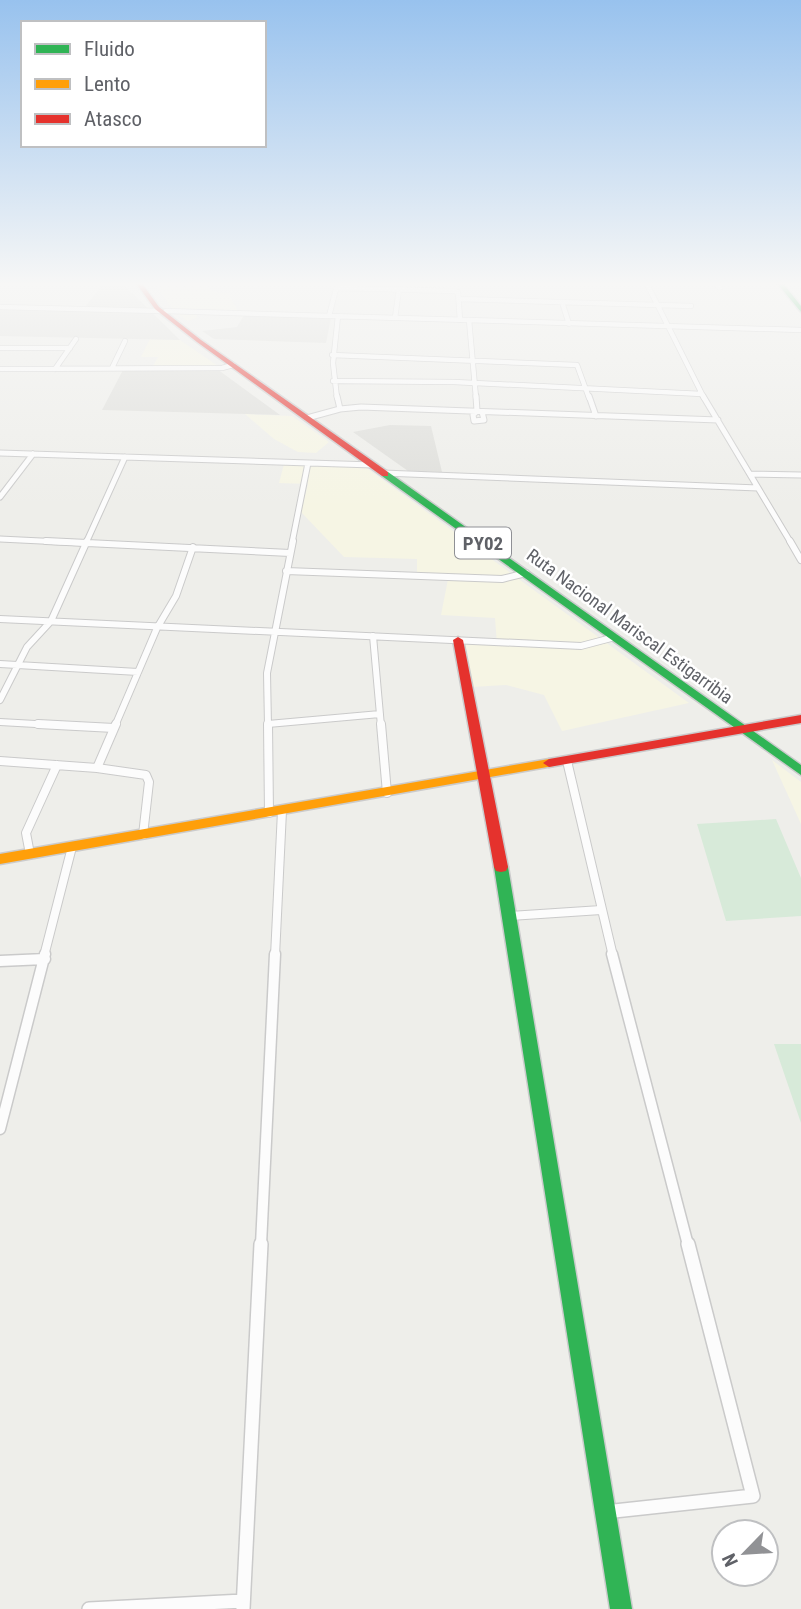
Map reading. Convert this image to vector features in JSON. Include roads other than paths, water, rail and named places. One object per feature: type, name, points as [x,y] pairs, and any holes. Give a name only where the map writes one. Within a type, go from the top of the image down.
[{"type":"main road","name":"Ruta Nacional Mariscal Estigarribia","points":[[223,357],[801,771]]},
{"type":"main road","points":[[458,640],[510,916],[621,1609]]},
{"type":"main road","points":[[0,857],[387,793],[801,719]]},
{"type":"street","points":[[55,369],[64,357]]},
{"type":"street","points":[[112,368],[117,357]]},
{"type":"street","points":[[332,357],[332,380],[340,409]]},
{"type":"street","points":[[390,357],[577,365],[596,416]]},
{"type":"street","points":[[682,357],[801,560]]},
{"type":"street","points":[[472,360],[473,384],[479,411]]},
{"type":"street","points":[[0,369],[222,368],[233,365]]},
{"type":"street","points":[[332,380],[702,394]]},
{"type":"street","points":[[307,418],[340,409],[718,420]]},
{"type":"street","points":[[0,453],[308,463],[378,469],[758,488]]},
{"type":"street","points":[[0,497],[33,454]]},
{"type":"street","points":[[0,701],[34,636],[51,621],[125,457]]},
{"type":"street","points":[[269,813],[267,673],[308,463]]},
{"type":"street","points":[[750,474],[801,475]]},
{"type":"street","points":[[0,538],[290,553]]},
{"type":"street","points":[[97,768],[157,628],[176,596],[193,547]]},
{"type":"street","points":[[286,571],[502,579],[526,573]]},
{"type":"street","points":[[0,619],[581,646],[615,636]]},
{"type":"street","points":[[373,636],[387,793]]},
{"type":"street","points":[[0,664],[138,672]]},
{"type":"street","points":[[268,724],[380,714]]},
{"type":"street","points":[[0,722],[114,728]]},
{"type":"street","points":[[0,761],[97,768],[146,775],[149,782],[143,835]]},
{"type":"street","points":[[567,761],[601,910],[753,1496],[606,1512]]},
{"type":"street","points":[[23,855],[26,833],[57,765]]},
{"type":"street","points":[[89,1609],[243,1605],[282,811]]},
{"type":"street","points":[[0,1129],[72,847]]},
{"type":"street","points":[[510,916],[601,910]]},
{"type":"street","points":[[0,961],[45,959]]}]
